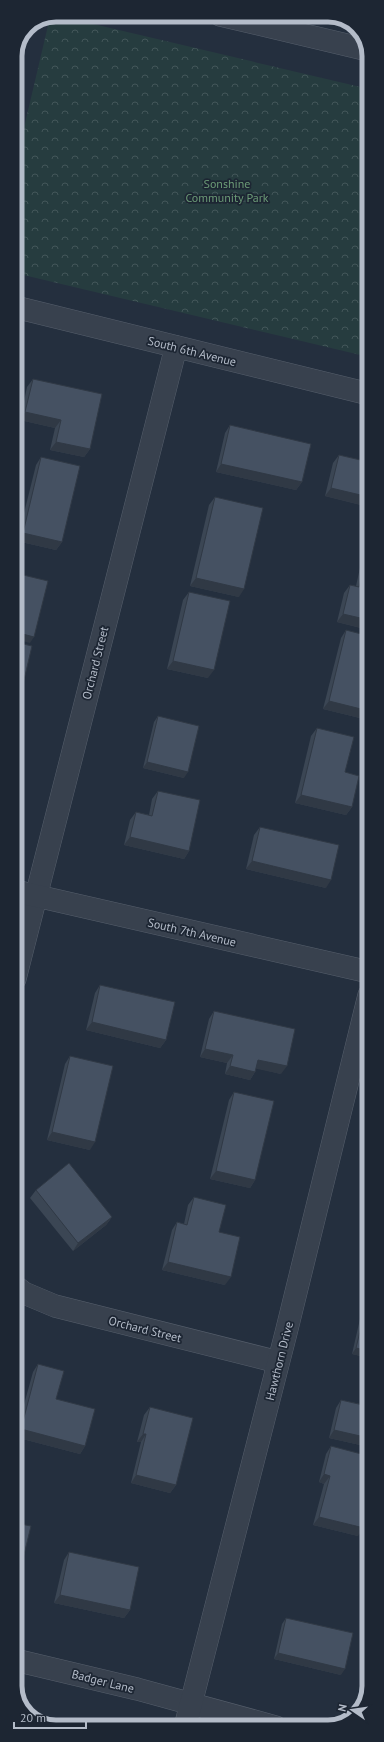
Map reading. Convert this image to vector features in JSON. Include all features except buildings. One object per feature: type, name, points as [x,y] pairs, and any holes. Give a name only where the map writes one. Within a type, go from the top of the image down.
[{"type":"street","points":[[250,22],[361,48]]},
{"type":"street","name":"South 6th Avenue","points":[[22,309],[362,392]]},
{"type":"street","name":"Orchard Street","points":[[22,920],[25,894],[176,347]]},
{"type":"street","name":"South 7th Avenue","points":[[25,894],[362,970]]},
{"type":"street","name":"Hawthorn Drive","points":[[186,1720],[278,1362],[362,1023]]},
{"type":"street","name":"Orchard Street","points":[[22,1291],[55,1306],[278,1362]]},
{"type":"street","name":"Badger Lane","points":[[22,1662],[137,1689],[250,1720]]},
{"type":"green space","name":"Sonshine Community Park","points":[[85,22],[362,87],[362,355],[22,275],[22,136],[49,23]]}]
